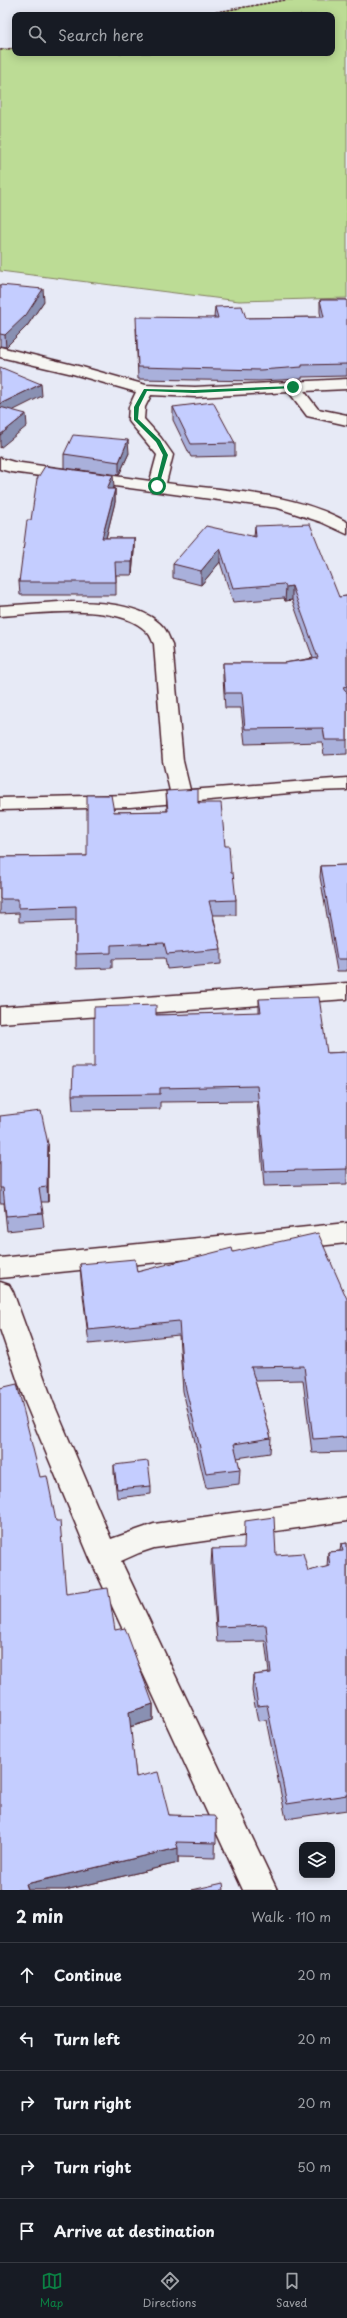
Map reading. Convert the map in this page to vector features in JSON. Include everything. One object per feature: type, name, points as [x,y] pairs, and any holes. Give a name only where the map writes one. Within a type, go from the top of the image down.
[{"type":"street","points":[[0,352],[77,370],[145,390],[194,392],[347,384]]},
{"type":"street","points":[[293,387],[313,412],[347,420]]},
{"type":"street","points":[[145,390],[137,407],[136,420],[158,441],[165,455],[157,486]]},
{"type":"street","points":[[0,463],[11,467],[280,503],[328,518],[347,529]]},
{"type":"street","points":[[0,611],[87,608],[119,610],[137,617],[155,630],[162,644],[172,761],[181,795]]},
{"type":"street","points":[[0,804],[130,801],[181,795],[313,785],[347,784]]},
{"type":"street","points":[[0,1015],[347,991]]},
{"type":"street","points":[[0,1268],[347,1234]]},
{"type":"street","points":[[0,1292],[39,1402],[104,1556],[248,1866],[261,1890]]},
{"type":"street","points":[[104,1556],[132,1542],[154,1536],[347,1509]]},
{"type":"path","points":[[217,12],[285,0]]},
{"type":"path","points":[[0,50],[12,48]]},
{"type":"green space","points":[[285,0],[347,0],[347,298],[239,301],[0,271],[0,50],[12,48],[12,56],[335,56],[335,12],[217,12]]},
{"type":"building","points":[[0,285],[43,289],[26,315],[5,335],[0,334]]},
{"type":"building","points":[[320,300],[347,300],[347,364],[302,365],[302,367],[260,370],[138,367],[136,317],[218,318],[215,307],[242,306],[246,318],[324,317]]},
{"type":"building","points":[[0,367],[41,384],[0,404]]},
{"type":"building","points":[[213,402],[235,443],[191,444],[173,407]]},
{"type":"building","points":[[0,407],[26,414],[0,435]]},
{"type":"building","points":[[73,435],[128,440],[119,462],[64,454]]},
{"type":"building","points":[[45,466],[113,475],[107,489],[115,489],[102,538],[134,538],[132,562],[115,562],[116,582],[19,582],[27,520],[31,520],[37,479]]},
{"type":"building","points":[[310,524],[339,597],[347,596],[347,686],[343,687],[347,693],[347,740],[325,740],[323,728],[245,729],[242,693],[225,693],[223,663],[284,663],[318,658],[292,586],[286,587],[284,584],[233,588],[220,548],[201,571],[173,564],[206,526],[256,537],[255,526]]},
{"type":"building","points":[[198,789],[198,803],[221,803],[225,846],[229,846],[231,873],[233,873],[236,900],[209,901],[221,949],[167,954],[164,943],[111,945],[111,953],[76,954],[76,906],[18,908],[18,899],[0,899],[0,857],[87,856],[87,795],[111,795],[114,812],[168,811],[166,791]]},
{"type":"building","points":[[347,865],[347,959],[337,959],[321,866]]},
{"type":"building","points":[[319,997],[327,1053],[347,1052],[347,1169],[265,1171],[257,1086],[160,1088],[160,1094],[72,1095],[73,1067],[94,1067],[94,1007],[156,1005],[156,1015],[261,1012],[259,999]]},
{"type":"building","points":[[41,1111],[48,1144],[47,1187],[39,1188],[43,1213],[6,1216],[3,1188],[0,1188],[0,1116]]},
{"type":"building","points":[[318,1233],[347,1299],[347,1437],[313,1439],[304,1366],[251,1367],[271,1438],[234,1444],[240,1469],[206,1473],[183,1377],[179,1321],[88,1330],[80,1264],[135,1259],[137,1272],[232,1248],[233,1252]]},
{"type":"building","points":[[17,1384],[40,1477],[47,1476],[56,1521],[60,1521],[66,1594],[108,1588],[115,1630],[125,1628],[153,1704],[129,1712],[136,1777],[158,1772],[169,1815],[214,1816],[216,1819],[216,1843],[176,1842],[178,1848],[26,1884],[28,1890],[0,1890],[0,1388]]},
{"type":"building","points":[[148,1461],[151,1486],[117,1489],[114,1465]]},
{"type":"building","points":[[274,1517],[276,1555],[303,1553],[308,1571],[330,1566],[328,1552],[343,1551],[341,1544],[347,1543],[347,1795],[287,1804],[267,1705],[258,1706],[253,1675],[271,1673],[266,1625],[217,1627],[212,1549],[244,1548],[245,1521]]},
{"type":"building","points":[[223,1883],[224,1890],[192,1890]]},
{"type":"route","points":[[157,486],[165,455],[158,441],[148,434],[136,420],[137,407],[145,390],[194,392],[293,387]]}]
